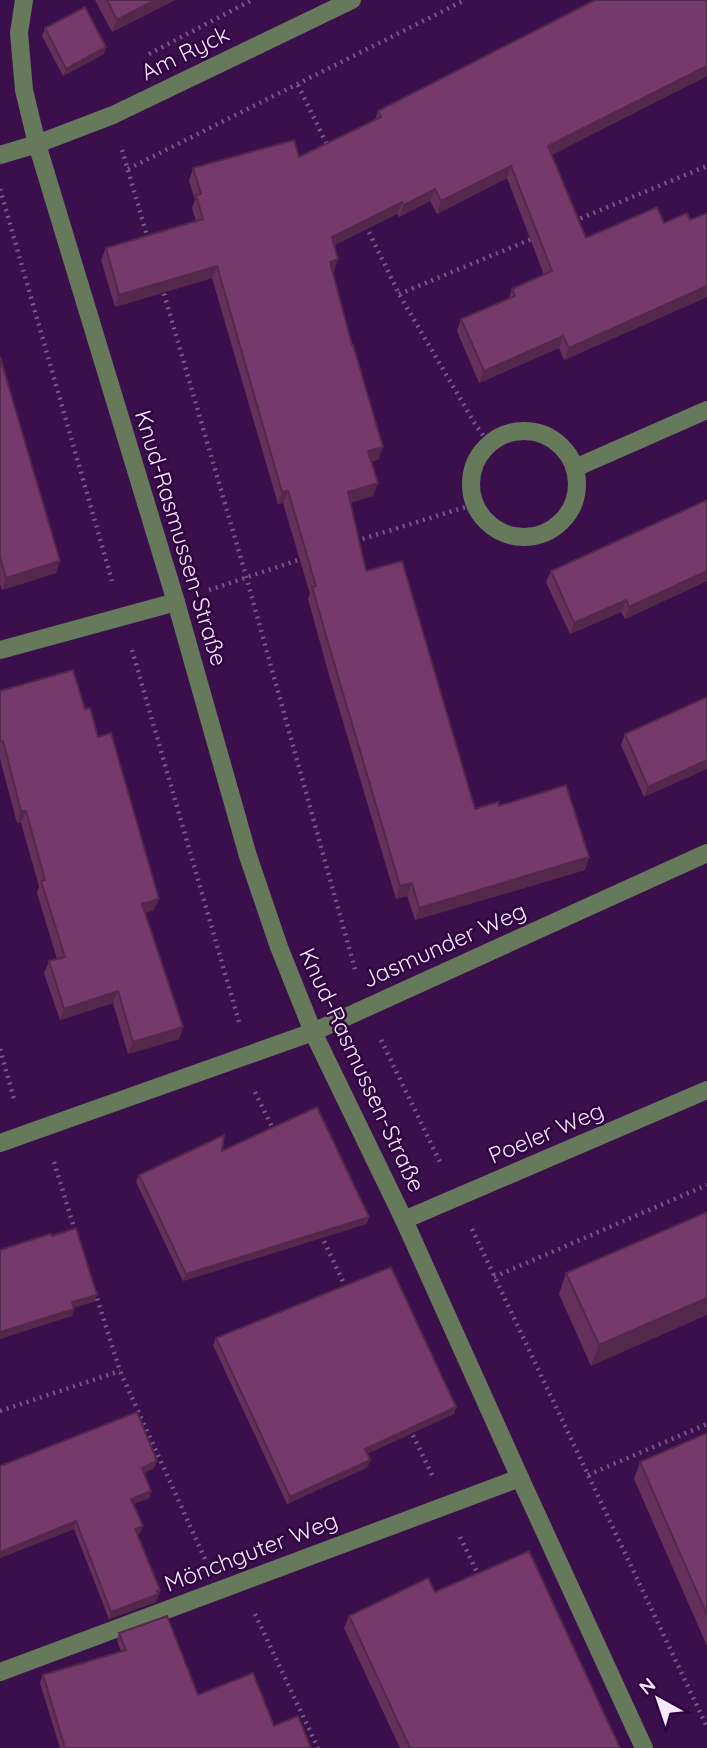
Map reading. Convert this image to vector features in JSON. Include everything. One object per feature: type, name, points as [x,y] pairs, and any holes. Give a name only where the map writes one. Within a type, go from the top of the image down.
[{"type":"street","points":[[24,0],[19,33],[24,90],[37,144]]},
{"type":"street","name":"Am Ryck","points":[[0,155],[113,115],[352,0]]},
{"type":"street","name":"Knud-Rasmussen-Straße","points":[[37,144],[176,602],[248,856],[279,947],[313,1032],[404,1220],[644,1748]]},
{"type":"street","points":[[575,468],[707,410]]},
{"type":"street","points":[[516,431],[535,432],[552,439],[566,451],[575,468],[578,484],[568,516],[541,535],[508,535],[493,528],[481,516],[475,504],[471,483],[475,465],[484,449],[499,437],[516,431]]},
{"type":"street","points":[[0,650],[176,602]]},
{"type":"street","name":"Jasmunder Weg","points":[[0,1143],[313,1032],[707,853]]},
{"type":"street","name":"Poeler Weg","points":[[404,1220],[707,1090]]},
{"type":"street","name":"Mönchguter Weg","points":[[0,1672],[520,1478]]},
{"type":"path","points":[[128,170],[465,0]]},
{"type":"path","points":[[298,85],[334,159]]},
{"type":"path","points":[[113,115],[150,248]]},
{"type":"path","points":[[566,225],[707,166]]},
{"type":"path","points":[[363,220],[399,295],[489,445]]},
{"type":"path","points":[[399,295],[540,235]]},
{"type":"path","points":[[158,274],[246,576],[366,1008],[707,1727]]},
{"type":"path","points":[[348,544],[475,504]]},
{"type":"path","points":[[176,602],[310,556]]},
{"type":"path","points":[[0,1049],[24,1134]]},
{"type":"path","points":[[43,1128],[79,1243]]},
{"type":"path","points":[[494,1277],[707,1185]]},
{"type":"path","points":[[92,1282],[120,1371],[219,1591]]},
{"type":"path","points":[[0,1411],[120,1371]]},
{"type":"path","points":[[588,1475],[707,1424]]},
{"type":"path","points":[[240,1582],[318,1748]]},
{"type":"building","points":[[107,0],[155,0],[117,20]]},
{"type":"building","points":[[595,0],[707,0],[707,66],[548,146],[586,238],[657,207],[664,223],[687,213],[690,220],[707,213],[707,286],[569,348],[563,336],[484,371],[461,319],[515,296],[512,289],[552,271],[511,166],[441,201],[435,189],[404,205],[402,202],[332,237],[338,259],[330,262],[383,447],[368,451],[378,483],[348,492],[366,571],[402,561],[475,809],[498,802],[499,806],[566,785],[589,857],[419,908],[412,883],[400,886],[312,587],[316,586],[288,491],[282,492],[217,266],[119,295],[106,248],[203,219],[196,195],[201,194],[193,168],[294,140],[299,157],[381,117],[378,111]]},
{"type":"building","points":[[85,7],[106,47],[66,69],[45,28]]},
{"type":"building","points":[[0,357],[60,561],[6,578],[0,557]]},
{"type":"building","points":[[707,500],[707,571],[629,607],[626,600],[574,623],[551,571]]},
{"type":"building","points":[[73,670],[85,709],[90,708],[98,737],[111,733],[159,899],[142,904],[183,1027],[133,1042],[118,991],[64,1009],[49,961],[65,957],[41,881],[45,880],[26,811],[21,811],[3,741],[0,742],[0,691]]},
{"type":"building","points":[[707,697],[707,760],[648,787],[625,734]]},
{"type":"building","points":[[317,1107],[369,1217],[186,1274],[139,1175],[224,1135],[222,1151]]},
{"type":"building","points":[[707,1212],[707,1298],[599,1345],[566,1273]]},
{"type":"building","points":[[76,1228],[97,1295],[72,1302],[74,1309],[0,1332],[0,1250]]},
{"type":"building","points":[[391,1267],[456,1407],[365,1449],[370,1460],[290,1497],[216,1338]]},
{"type":"building","points":[[137,1412],[157,1461],[142,1468],[151,1491],[131,1499],[143,1526],[135,1529],[160,1590],[157,1591],[159,1594],[111,1612],[76,1521],[0,1552],[0,1466]]},
{"type":"building","points":[[707,1433],[707,1615],[640,1462]]},
{"type":"building","points":[[529,1551],[620,1748],[410,1748],[349,1616],[428,1578],[435,1592]]},
{"type":"building","points":[[167,1616],[198,1695],[253,1673],[274,1726],[298,1716],[311,1748],[65,1748],[43,1675],[126,1650],[119,1633]]}]
